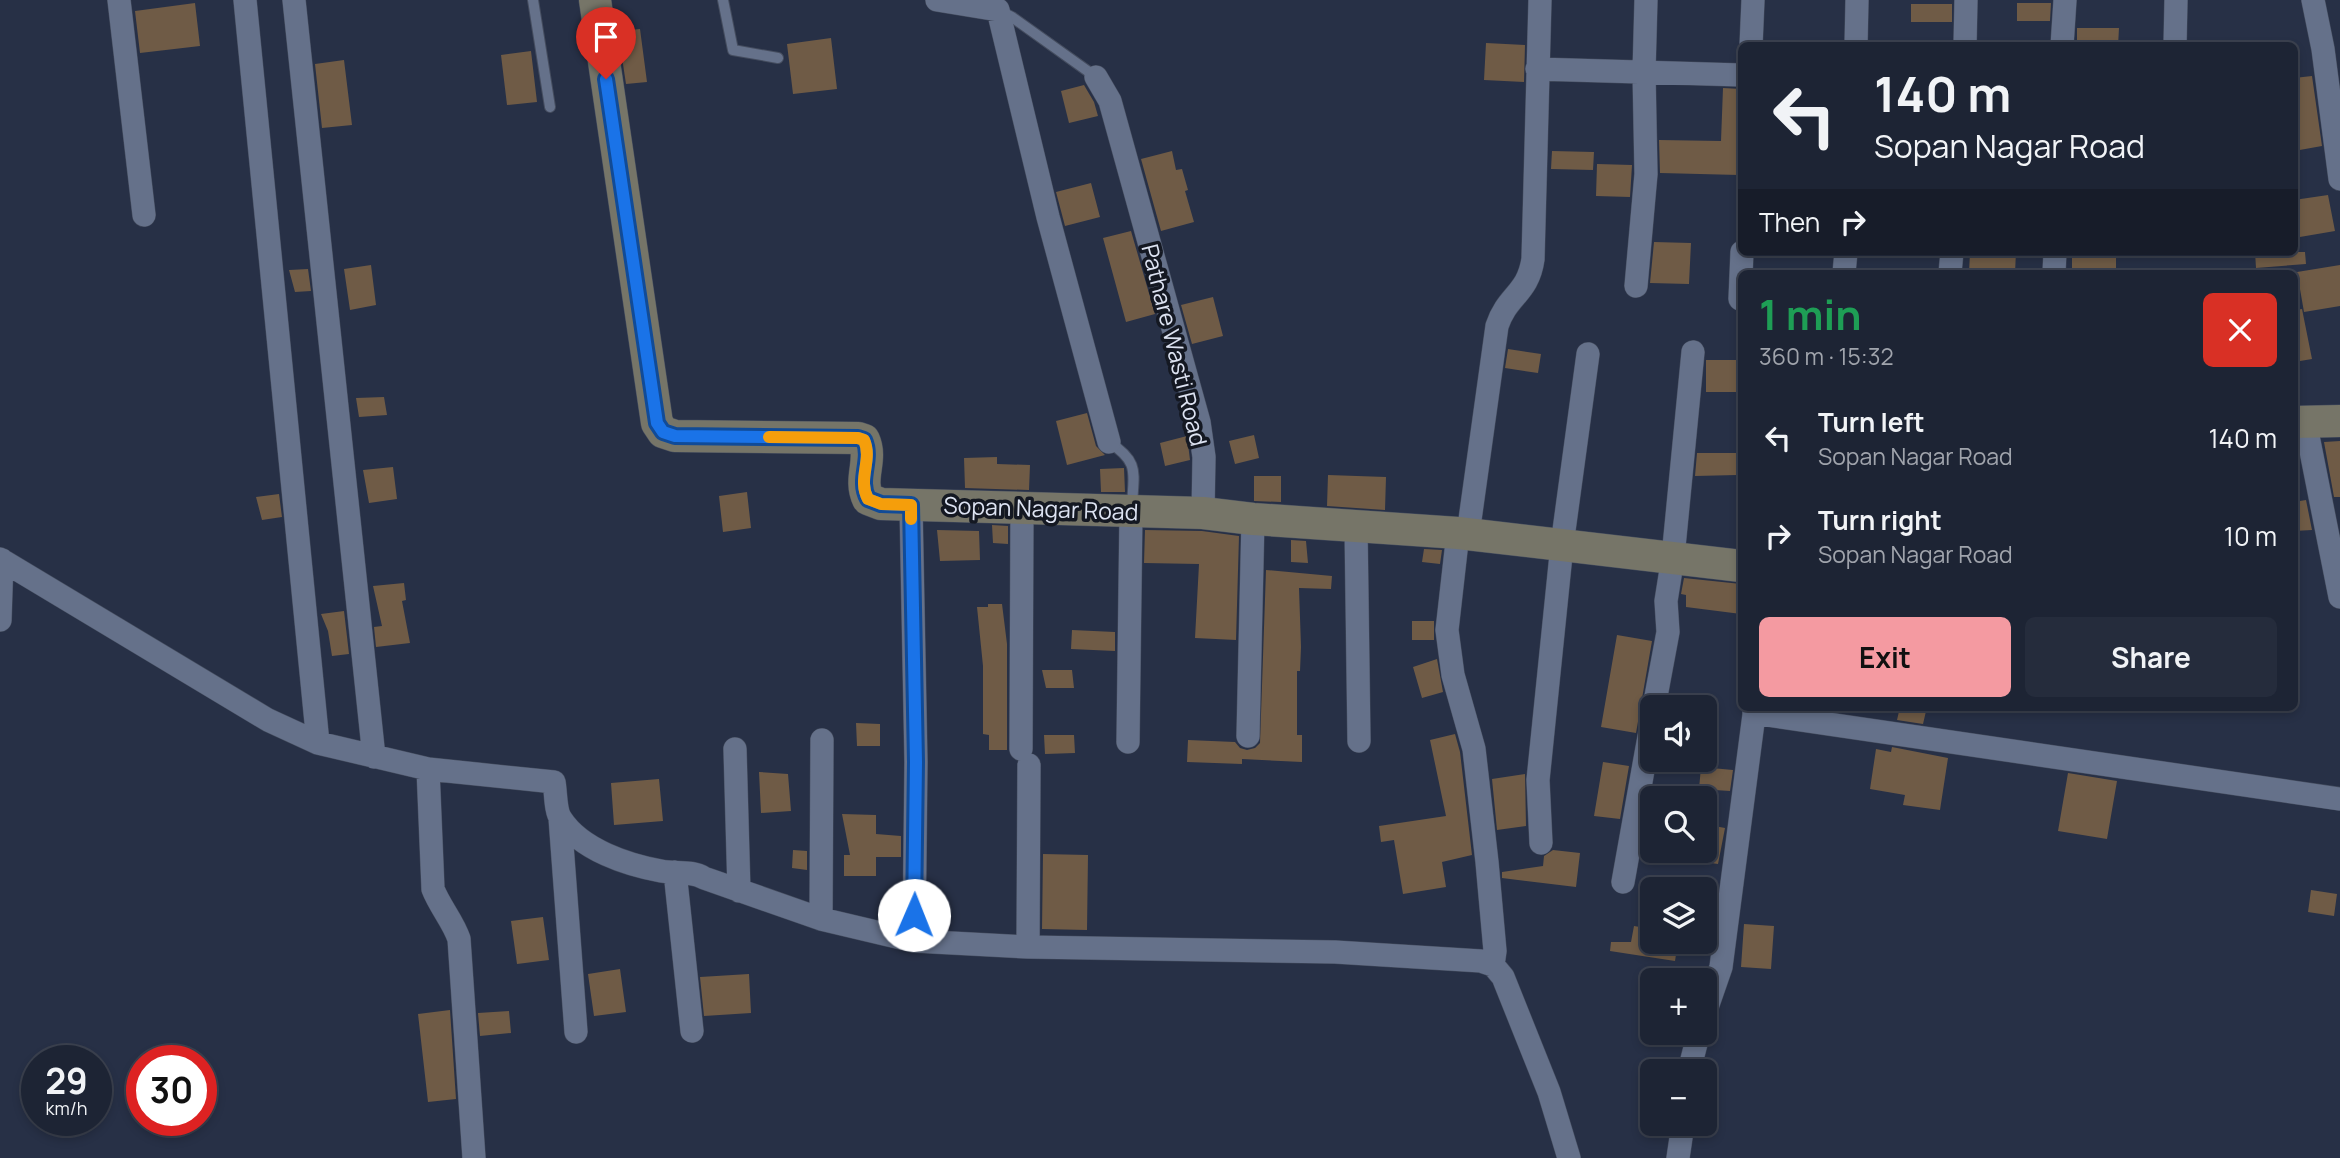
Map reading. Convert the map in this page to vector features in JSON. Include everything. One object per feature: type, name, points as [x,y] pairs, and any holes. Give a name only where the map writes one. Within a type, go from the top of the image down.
[{"type":"street","points":[[119,0],[144,215]]},
{"type":"street","points":[[245,0],[318,743]]},
{"type":"street","points":[[293,0],[374,757]]},
{"type":"street","name":"Sopan Nagar Road","points":[[595,0],[657,423],[663,432],[675,436],[858,438],[864,440],[868,449],[863,489],[868,499],[881,504],[1203,513]]},
{"type":"street","name":"Pathare Wasti Road","points":[[937,0],[998,10]]},
{"type":"street","points":[[1493,965],[1489,876],[1474,749],[1452,675],[1447,630],[1497,326],[1501,314],[1527,284],[1531,274],[1541,0]]},
{"type":"street","points":[[1636,286],[1646,174],[1646,0]]},
{"type":"street","points":[[1751,42],[1753,0]]},
{"type":"street","points":[[1856,42],[1857,0]]},
{"type":"street","points":[[1965,42],[1966,0]]},
{"type":"street","points":[[2062,42],[2065,0]]},
{"type":"street","points":[[2175,42],[2176,0]]},
{"type":"street","points":[[2313,0],[2323,49],[2340,179]]},
{"type":"street","points":[[998,10],[1048,217],[1109,442]]},
{"type":"street","points":[[1538,69],[1738,75]]},
{"type":"street","name":"Pathare Wasti Road","points":[[1096,77],[1110,101],[1199,422],[1204,457],[1203,513]]},
{"type":"street","points":[[1656,695],[1668,632],[1666,601],[1673,557],[1693,352]]},
{"type":"street","points":[[1541,843],[1538,780],[1562,545],[1588,354]]},
{"type":"street","points":[[2340,421],[2300,421],[2340,597]]},
{"type":"street","points":[[911,505],[916,762],[914,941]]},
{"type":"street","points":[[1022,508],[1028,947]]},
{"type":"street","points":[[1128,742],[1131,511]]},
{"type":"street","points":[[1203,513],[1253,519],[1463,533],[1738,566]]},
{"type":"street","points":[[1248,736],[1253,519]]},
{"type":"street","points":[[1356,526],[1359,741]]},
{"type":"street","points":[[1,559],[268,720],[318,743],[428,769],[554,782],[576,1032]]},
{"type":"street","points":[[0,620],[1,559]]},
{"type":"street","points":[[1717,979],[1721,967],[1754,711]]},
{"type":"street","points":[[1761,711],[2340,799]]},
{"type":"street","points":[[821,919],[822,740]]},
{"type":"street","points":[[735,749],[739,891]]},
{"type":"street","points":[[428,769],[433,889],[437,901],[454,924],[459,939],[474,1158]]},
{"type":"street","points":[[1623,882],[1643,772]]},
{"type":"street","points":[[559,818],[581,839],[618,861],[663,872],[696,873],[821,919],[914,941],[1028,947],[1335,952],[1481,961],[1493,965],[1503,977],[1549,1092],[1569,1158]]},
{"type":"street","points":[[675,872],[692,1031]]},
{"type":"street","points":[[1678,1158],[1681,1136]]},
{"type":"lane","points":[[533,0],[550,107]]},
{"type":"lane","points":[[723,0],[733,50],[778,58]]},
{"type":"lane","name":"Pathare Wasti Road","points":[[998,10],[1013,17],[1096,77]]},
{"type":"lane","points":[[1109,442],[1124,452],[1134,467],[1131,511]]},
{"type":"building","points":[[195,3],[200,46],[140,53],[135,11]]},
{"type":"building","points":[[2017,3],[2051,3],[2050,21],[2017,21]]},
{"type":"building","points":[[1911,4],[1952,4],[1952,22],[1911,22]]},
{"type":"building","points":[[2077,28],[2119,28],[2118,42],[2077,42]]},
{"type":"building","points":[[640,29],[647,82],[626,84],[618,31]]},
{"type":"building","points":[[831,38],[837,89],[793,94],[787,44]]},
{"type":"building","points":[[1486,43],[1525,45],[1524,82],[1484,80]]},
{"type":"building","points":[[531,51],[537,102],[507,105],[501,55]]},
{"type":"building","points":[[344,60],[352,125],[322,128],[315,64]]},
{"type":"building","points":[[2312,76],[2322,146],[2298,150],[2298,78]]},
{"type":"building","points":[[1084,85],[1094,102],[1098,116],[1069,123],[1061,91]]},
{"type":"building","points":[[1723,88],[1738,89],[1738,175],[1660,173],[1659,140],[1721,141]]},
{"type":"building","points":[[1172,151],[1176,170],[1182,169],[1194,222],[1161,231],[1141,159]]},
{"type":"building","points":[[1552,151],[1594,152],[1593,170],[1551,169]]},
{"type":"building","points":[[1597,164],[1632,165],[1630,197],[1596,196]]},
{"type":"building","points":[[1091,183],[1100,217],[1065,226],[1056,192]]},
{"type":"building","points":[[2328,195],[2335,231],[2298,237],[2298,199]]},
{"type":"building","points":[[1131,231],[1155,314],[1126,322],[1103,238]]},
{"type":"building","points":[[1654,242],[1691,243],[1689,284],[1650,283]]},
{"type":"building","points":[[2298,252],[2305,252],[2306,264],[2256,268],[2255,256],[2298,256]]},
{"type":"building","points":[[1970,256],[2016,256],[2015,270],[1969,270]]},
{"type":"building","points":[[2072,256],[2116,256],[2116,270],[2072,270]]},
{"type":"building","points":[[371,265],[376,305],[350,310],[344,269]]},
{"type":"building","points":[[2340,265],[2340,306],[2304,312],[2298,272]]},
{"type":"building","points":[[308,269],[311,291],[295,292],[289,270]]},
{"type":"building","points":[[1213,297],[1223,336],[1192,344],[1181,305]]},
{"type":"building","points":[[2302,309],[2312,359],[2298,361],[2298,310]]},
{"type":"building","points":[[1508,349],[1541,354],[1538,373],[1505,368]]},
{"type":"building","points":[[1706,360],[1738,360],[1738,392],[1706,392]]},
{"type":"building","points":[[384,397],[387,415],[359,417],[356,398]]},
{"type":"building","points":[[1087,413],[1096,446],[1105,455],[1067,465],[1056,421]]},
{"type":"building","points":[[1254,435],[1259,458],[1235,464],[1229,441]]},
{"type":"building","points":[[1187,436],[1190,460],[1165,466],[1160,443]]},
{"type":"building","points":[[2340,441],[2340,497],[2334,497],[2324,442]]},
{"type":"building","points":[[1697,453],[1736,453],[1737,475],[1695,476]]},
{"type":"building","points":[[997,457],[997,464],[1030,465],[1029,490],[965,488],[964,458]]},
{"type":"building","points":[[393,467],[397,499],[369,503],[363,470]]},
{"type":"building","points":[[1124,468],[1125,492],[1101,492],[1100,469]]},
{"type":"building","points":[[1328,475],[1386,477],[1385,510],[1327,506]]},
{"type":"building","points":[[1254,476],[1281,476],[1281,502],[1254,501]]},
{"type":"building","points":[[747,492],[751,528],[723,532],[719,496]]},
{"type":"building","points":[[279,494],[282,517],[262,520],[256,497]]},
{"type":"building","points":[[2306,500],[2312,530],[2298,531],[2298,501]]},
{"type":"building","points":[[992,525],[1008,526],[1008,544],[993,543]]},
{"type":"building","points":[[937,530],[979,531],[980,560],[940,561]]},
{"type":"building","points":[[1145,530],[1202,531],[1239,536],[1236,640],[1195,638],[1199,564],[1144,563]]},
{"type":"building","points":[[1291,540],[1306,541],[1308,563],[1291,562]]},
{"type":"building","points":[[1424,549],[1442,550],[1440,564],[1422,562]]},
{"type":"building","points":[[1266,570],[1332,576],[1331,589],[1299,588],[1301,647],[1300,671],[1297,671],[1297,735],[1302,735],[1302,762],[1242,759],[1242,764],[1187,762],[1188,740],[1235,742],[1240,748],[1247,750],[1260,743]]},
{"type":"building","points":[[1684,578],[1738,584],[1738,614],[1686,607],[1686,595],[1681,594]]},
{"type":"building","points":[[404,583],[406,600],[402,601],[410,643],[376,647],[374,627],[382,626],[373,586]]},
{"type":"building","points":[[988,604],[1002,604],[1007,644],[1007,750],[989,750],[989,735],[983,734],[983,666],[977,607],[988,607]]},
{"type":"building","points":[[344,611],[349,654],[332,656],[328,631],[321,614]]},
{"type":"building","points":[[1412,621],[1434,621],[1434,640],[1412,640]]},
{"type":"building","points":[[1072,630],[1115,632],[1115,651],[1071,649]]},
{"type":"building","points":[[1617,635],[1652,641],[1643,695],[1640,695],[1636,733],[1601,727]]},
{"type":"building","points":[[1437,659],[1443,692],[1422,698],[1413,667]]},
{"type":"building","points":[[1042,670],[1072,670],[1074,688],[1046,688]]},
{"type":"building","points":[[1899,711],[1926,711],[1923,724],[1897,720]]},
{"type":"building","points":[[856,723],[880,724],[880,746],[857,746]]},
{"type":"building","points":[[1455,734],[1460,752],[1472,855],[1442,862],[1446,887],[1403,894],[1394,840],[1381,842],[1379,826],[1446,816],[1430,740]]},
{"type":"building","points":[[1044,735],[1074,735],[1075,753],[1045,754]]},
{"type":"building","points":[[1892,747],[1948,758],[1940,810],[1903,805],[1905,795],[1870,789],[1876,749],[1891,752]]},
{"type":"building","points":[[1603,762],[1629,766],[1620,819],[1594,816]]},
{"type":"building","points":[[1717,768],[1733,770],[1730,791],[1717,790],[1717,786],[1699,786],[1701,772],[1717,772]]},
{"type":"building","points":[[759,772],[788,774],[791,811],[761,813]]},
{"type":"building","points":[[2068,773],[2117,781],[2107,839],[2058,831]]},
{"type":"building","points":[[1525,774],[1526,826],[1497,830],[1492,779]]},
{"type":"building","points":[[659,779],[663,821],[614,825],[611,783]]},
{"type":"building","points":[[842,814],[876,815],[876,834],[901,836],[901,857],[876,857],[876,876],[844,876],[844,855],[850,855]]},
{"type":"building","points":[[1717,826],[1725,828],[1718,864],[1711,863],[1717,863]]},
{"type":"building","points":[[793,850],[807,851],[807,870],[792,868]]},
{"type":"building","points":[[1553,850],[1580,853],[1576,887],[1502,878],[1502,872],[1543,866],[1544,856]]},
{"type":"building","points":[[1043,854],[1088,855],[1087,930],[1042,929]]},
{"type":"building","points":[[2311,890],[2337,894],[2334,916],[2308,912]]},
{"type":"building","points":[[543,917],[549,960],[517,964],[511,921]]},
{"type":"building","points":[[1744,924],[1774,926],[1771,969],[1741,967]]},
{"type":"building","points":[[1634,926],[1640,927],[1640,954],[1676,954],[1675,961],[1610,951],[1611,942],[1631,942]]},
{"type":"building","points":[[620,969],[626,1012],[594,1016],[588,974]]},
{"type":"building","points":[[749,974],[751,1013],[704,1016],[700,977]]},
{"type":"building","points":[[450,1010],[456,1099],[428,1102],[418,1014]]},
{"type":"building","points":[[509,1011],[511,1033],[480,1036],[478,1013]]},
{"type":"slow traffic","points":[[769,437],[864,440],[868,449],[863,489],[868,499],[881,504],[911,505],[911,519]]},
{"type":"route","points":[[606,79],[657,423],[663,432],[675,436],[858,438],[864,440],[868,449],[863,489],[868,499],[881,504],[911,505],[916,762],[914,915]]}]
